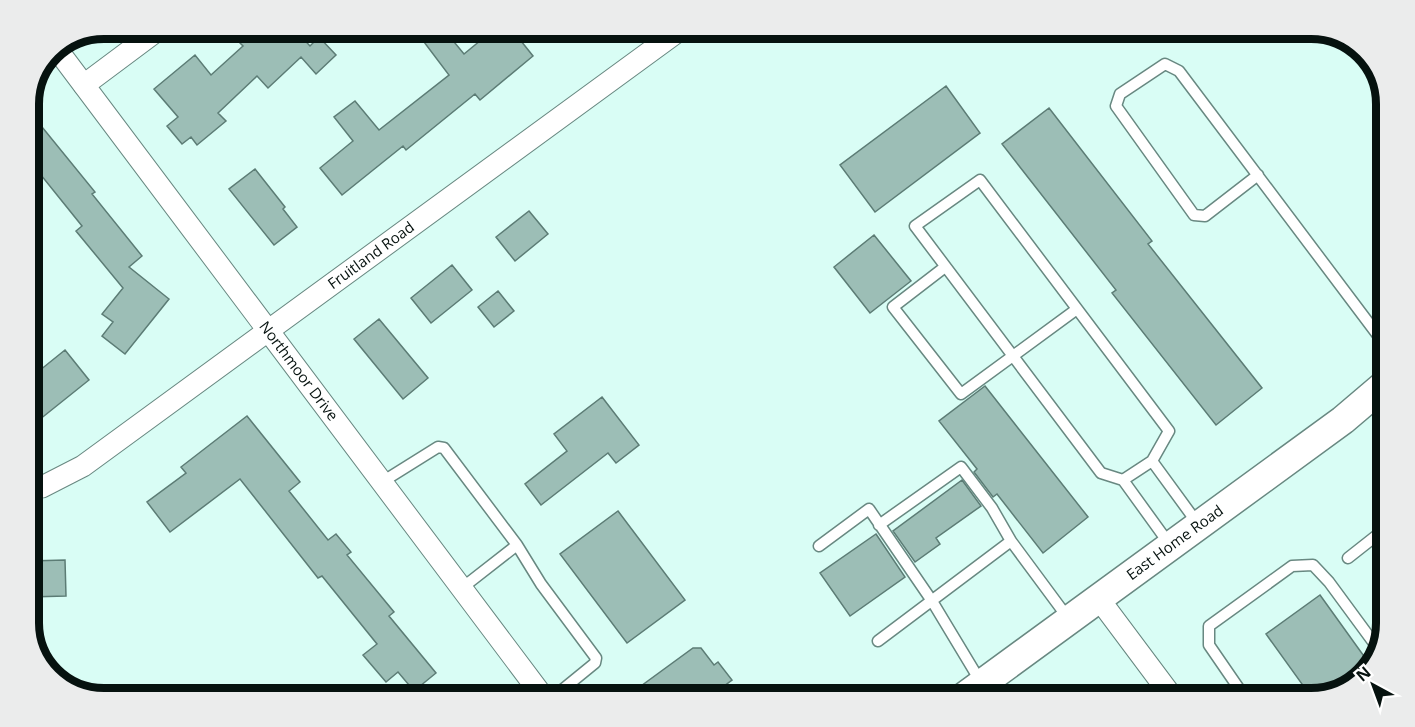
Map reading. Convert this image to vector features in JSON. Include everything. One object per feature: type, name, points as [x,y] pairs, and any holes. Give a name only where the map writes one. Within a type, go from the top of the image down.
[{"type":"street","points":[[84,85],[146,39]]},
{"type":"street","name":"Fruitland Road","points":[[39,487],[83,466],[668,39]]},
{"type":"street","name":"Northmoor Drive","points":[[61,55],[537,688]]},
{"type":"street","name":"East Home Road","points":[[976,688],[1343,420],[1376,392]]},
{"type":"street","points":[[1099,599],[1166,688]]},
{"type":"lane","points":[[1258,176],[1205,216],[1194,215],[1116,106],[1120,94],[1165,64],[1179,71],[1376,333]]},
{"type":"lane","points":[[1123,480],[1152,461],[1169,430],[980,180],[915,226],[1101,473],[1123,480],[1171,546]]},
{"type":"lane","points":[[945,267],[893,307],[961,394],[1077,309]]},
{"type":"lane","points":[[382,482],[438,447],[444,448],[517,545],[541,584],[596,658],[595,663],[564,688]]},
{"type":"lane","points":[[1152,461],[1199,525]]},
{"type":"lane","points":[[879,525],[961,467],[992,508],[1011,541],[1070,621]]},
{"type":"lane","points":[[819,546],[869,509],[932,601],[972,688]]},
{"type":"lane","points":[[1348,558],[1376,536]]},
{"type":"lane","points":[[878,641],[1011,541]]},
{"type":"lane","points":[[462,588],[517,545]]},
{"type":"lane","points":[[1236,688],[1209,645],[1209,626],[1292,566],[1313,566],[1329,582],[1373,642]]},
{"type":"building","points":[[240,39],[303,39],[310,46],[317,39],[321,39],[336,55],[316,74],[301,57],[268,88],[257,76],[218,113],[226,121],[197,145],[191,137],[182,144],[167,126],[178,117],[154,89],[195,55],[211,75],[243,46],[238,41]]},
{"type":"building","points":[[422,39],[452,39],[464,54],[482,39],[519,39],[533,56],[480,100],[475,94],[406,150],[403,146],[342,195],[320,168],[353,141],[334,117],[355,101],[379,130],[449,75]]},
{"type":"building","points":[[946,86],[980,133],[875,212],[840,165]]},
{"type":"building","points":[[1049,108],[1152,241],[1148,244],[1262,388],[1216,425],[1112,293],[1116,290],[1002,144]]},
{"type":"building","points":[[39,123],[95,192],[92,194],[142,256],[129,267],[169,299],[125,354],[102,336],[113,322],[102,314],[123,288],[76,231],[82,226],[41,175],[39,177]]},
{"type":"building","points":[[255,169],[285,207],[283,209],[297,227],[274,245],[229,189]]},
{"type":"building","points":[[529,211],[548,234],[515,261],[496,237]]},
{"type":"building","points":[[874,235],[911,281],[870,313],[834,267]]},
{"type":"building","points":[[452,265],[472,290],[431,323],[411,298]]},
{"type":"building","points":[[498,291],[514,311],[494,327],[478,307]]},
{"type":"building","points":[[379,319],[428,378],[403,399],[354,339]]},
{"type":"building","points":[[65,350],[89,380],[39,420],[39,371]]},
{"type":"building","points":[[985,386],[1088,517],[1043,553],[997,494],[993,497],[974,472],[977,469],[939,421]]},
{"type":"building","points":[[602,397],[639,445],[616,463],[608,453],[541,505],[525,484],[567,451],[554,434]]},
{"type":"building","points":[[247,416],[300,482],[289,491],[328,540],[336,534],[351,552],[347,555],[394,612],[389,616],[436,673],[418,688],[411,688],[398,672],[386,682],[363,655],[377,644],[322,576],[318,578],[240,479],[170,532],[147,502],[186,473],[181,467]]},
{"type":"building","points":[[962,480],[981,506],[936,538],[940,544],[915,562],[893,531]]},
{"type":"building","points":[[618,511],[685,600],[627,643],[560,554]]},
{"type":"building","points":[[876,534],[905,577],[850,616],[820,573]]},
{"type":"building","points":[[65,560],[66,596],[39,597],[39,561]]},
{"type":"building","points":[[1320,595],[1363,655],[1343,655],[1343,679],[1340,681],[1328,686],[1305,688],[1266,634]]},
{"type":"building","points":[[693,648],[701,648],[714,665],[718,662],[732,680],[721,688],[638,688]]}]
